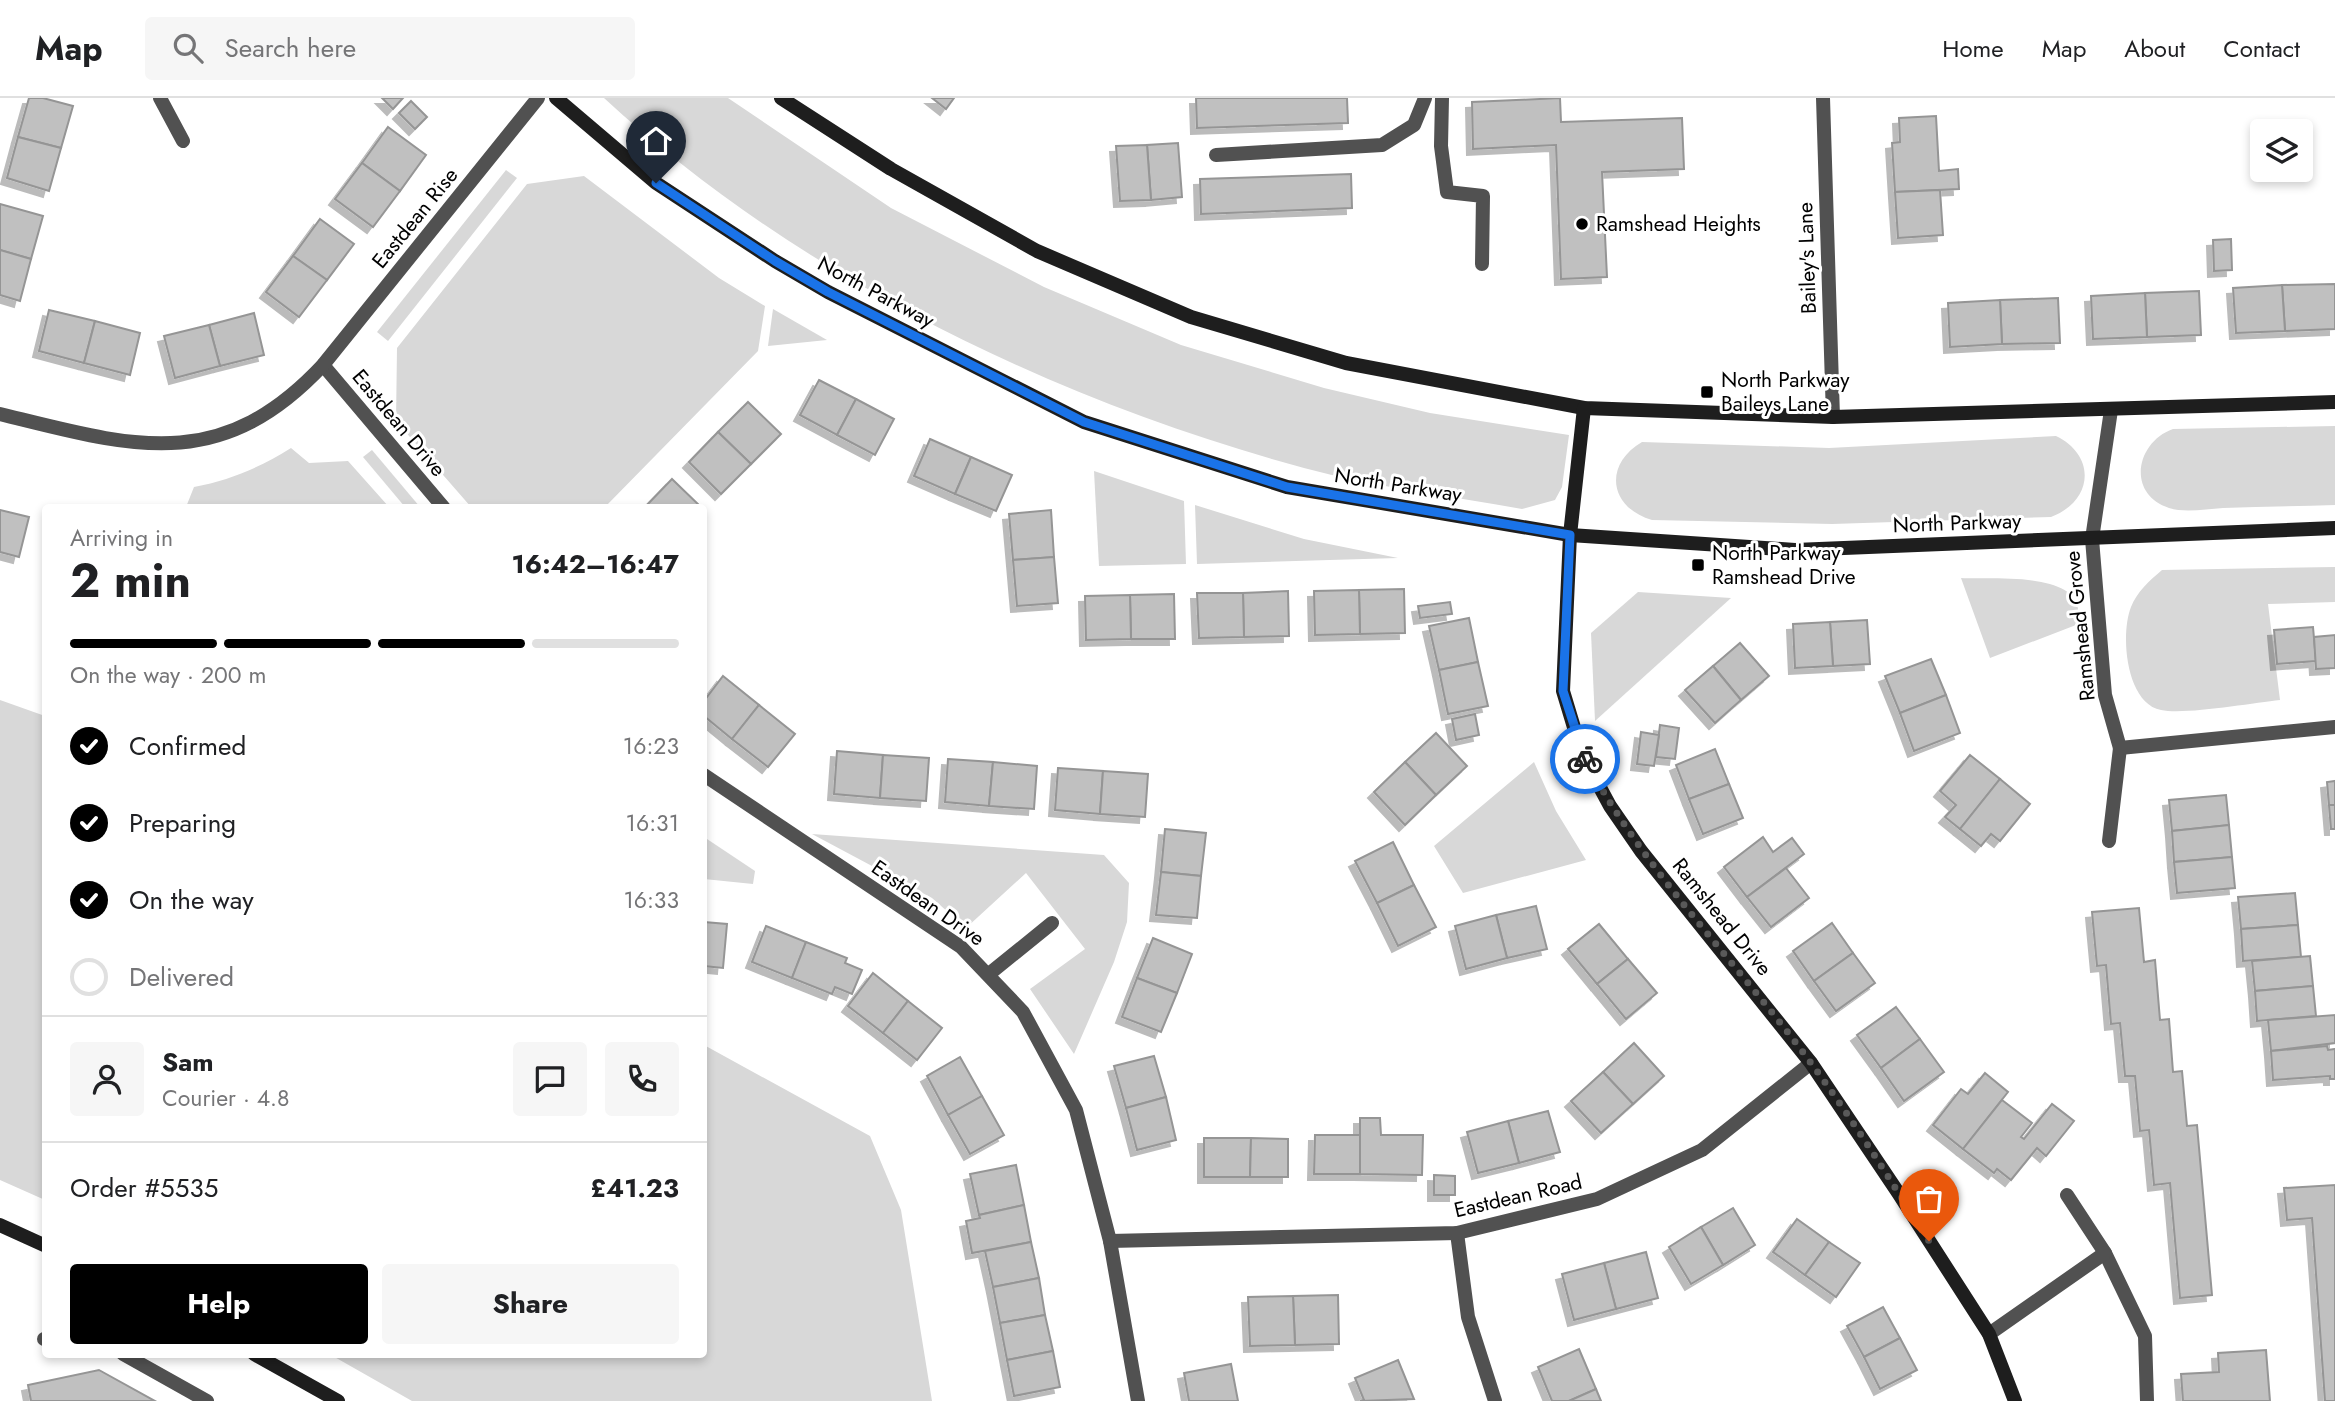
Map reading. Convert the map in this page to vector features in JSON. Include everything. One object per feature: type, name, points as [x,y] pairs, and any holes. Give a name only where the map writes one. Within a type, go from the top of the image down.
[{"type":"street","points":[[160,98],[183,141]]},
{"type":"street","name":"Eastdean Rise","points":[[0,414],[119,443],[152,446],[216,437],[247,425],[301,389],[323,365],[538,98]]},
{"type":"street","name":"North Parkway","points":[[556,98],[656,183],[775,261],[828,292],[1084,422],[1287,487],[1570,535],[1796,550],[2335,528]]},
{"type":"street","points":[[781,98],[891,169],[1037,251],[1191,317],[1346,363],[1584,408],[1833,417],[2335,402]]},
{"type":"street","points":[[1216,155],[1382,145],[1414,125],[1425,98]]},
{"type":"street","points":[[1442,98],[1441,146],[1447,192],[1483,196],[1482,264]]},
{"type":"street","name":"Bailey's Lane","points":[[1823,98],[1833,417]]},
{"type":"street","name":"Eastdean Drive","points":[[323,365],[441,504]]},
{"type":"street","name":"Ramshead Drive","points":[[1584,408],[1570,535],[1563,691],[1582,754],[1609,806],[1641,851],[1811,1063],[1989,1334],[2015,1401]]},
{"type":"street","name":"Ramshead Grove","points":[[2111,410],[2092,539],[2105,695],[2120,748]]},
{"type":"street","points":[[2109,841],[2120,748],[2335,726]]},
{"type":"street","name":"Eastdean Drive","points":[[707,777],[961,947],[1023,1012],[1076,1110],[1110,1241],[1138,1401]]},
{"type":"street","points":[[989,974],[1052,923]]},
{"type":"street","name":"Eastdean Road","points":[[1110,1241],[1457,1233],[1597,1199],[1702,1150],[1811,1063]]},
{"type":"street","points":[[2067,1195],[2105,1253],[2145,1336],[2147,1401]]},
{"type":"street","points":[[0,1225],[42,1243]]},
{"type":"street","points":[[1457,1233],[1468,1317],[1495,1401]]},
{"type":"street","points":[[1989,1334],[2105,1253]]},
{"type":"street","points":[[130,1358],[206,1401]]},
{"type":"street","points":[[261,1358],[338,1401]]},
{"type":"shaded area","points":[[604,98],[728,98],[891,208],[1044,287],[1181,345],[1324,388],[1430,413],[1569,435],[1562,487],[1555,500],[1522,509],[1385,486],[1304,468],[1209,440],[1115,406],[1022,368],[931,324],[843,275],[759,221],[679,162]]},
{"type":"shaded area","points":[[506,170],[517,178],[388,341],[377,332]]},
{"type":"shaded area","points":[[584,176],[719,278],[765,306],[758,351],[608,504],[468,504],[396,421],[397,348],[527,184]]},
{"type":"shaded area","points":[[773,309],[827,340],[768,346]]},
{"type":"shaded area","points":[[2335,426],[2335,505],[2175,509],[2155,501],[2146,492],[2142,480],[2144,456],[2160,436],[2173,429]]},
{"type":"shaded area","points":[[2056,436],[2078,455],[2084,466],[2085,478],[2082,490],[2075,500],[2065,510],[2051,517],[1832,524],[1652,520],[1637,514],[1627,505],[1619,495],[1616,484],[1621,462],[1642,442],[1829,448]]},
{"type":"shaded area","points":[[291,448],[309,463],[348,461],[386,504],[187,504],[194,487],[220,481],[267,462]]},
{"type":"shaded area","points":[[372,450],[417,504],[402,504],[363,457]]},
{"type":"shaded area","points":[[1094,471],[1184,501],[1186,564],[1099,566]]},
{"type":"shaded area","points":[[1195,505],[1304,539],[1398,558],[1197,564]]},
{"type":"shaded area","points":[[2335,567],[2335,602],[2268,604],[2280,700],[2172,711],[2149,705],[2140,695],[2133,682],[2126,650],[2128,619],[2137,596],[2162,570]]},
{"type":"shaded area","points":[[1961,578],[2016,579],[2056,586],[2071,594],[2078,607],[2076,625],[1990,658]]},
{"type":"shaded area","points":[[1638,592],[1731,598],[1595,721],[1591,633]]},
{"type":"shaded area","points":[[0,700],[42,715],[42,1199],[0,1180]]},
{"type":"shaded area","points":[[1534,762],[1556,811],[1586,860],[1463,893],[1434,846]]},
{"type":"shaded area","points":[[812,834],[1104,855],[1129,883],[1127,922],[1114,962],[1074,1054],[1030,989],[1085,949],[1026,873],[966,928],[932,898]]},
{"type":"shaded area","points":[[707,839],[755,871],[753,884],[707,879]]},
{"type":"shaded area","points":[[707,1047],[870,1136],[901,1210],[932,1401],[412,1401],[336,1358],[707,1358]]},
{"type":"building","points":[[29,98],[43,98],[73,106],[61,148],[18,137]]},
{"type":"building","points":[[382,98],[403,98],[393,109]]},
{"type":"building","points":[[932,98],[954,98],[946,109]]},
{"type":"building","points":[[1196,98],[1347,98],[1348,123],[1197,128]]},
{"type":"building","name":"Ramshead Heights","points":[[1560,98],[1561,122],[1682,118],[1684,169],[1602,172],[1607,277],[1561,279],[1556,145],[1473,149],[1472,102]]},
{"type":"building","points":[[411,101],[427,117],[415,129],[399,113]]},
{"type":"building","points":[[1936,116],[1939,171],[1958,169],[1959,189],[1895,192],[1892,143],[1900,142],[1899,118]]},
{"type":"building","points":[[388,127],[426,155],[400,191],[362,163]]},
{"type":"building","points":[[18,137],[61,148],[49,191],[7,178]]},
{"type":"building","points":[[1178,143],[1182,197],[1151,200],[1147,145]]},
{"type":"building","points":[[1147,145],[1151,200],[1120,201],[1116,146]]},
{"type":"building","points":[[362,163],[400,191],[373,227],[335,199]]},
{"type":"building","points":[[1351,174],[1352,208],[1201,214],[1200,179]]},
{"type":"building","points":[[1940,190],[1943,235],[1898,238],[1895,192]]},
{"type":"building","points":[[0,204],[43,216],[31,259],[0,250]]},
{"type":"building","points":[[320,219],[354,244],[327,280],[293,256]]},
{"type":"building","points":[[2231,239],[2232,270],[2214,271],[2213,240]]},
{"type":"building","points":[[0,250],[31,259],[20,301],[0,295]]},
{"type":"building","points":[[293,256],[327,280],[299,317],[266,292]]},
{"type":"building","points":[[2335,284],[2335,329],[2285,331],[2282,285]]},
{"type":"building","points":[[2282,285],[2285,331],[2236,333],[2233,288]]},
{"type":"building","points":[[2199,291],[2201,335],[2147,337],[2145,293]]},
{"type":"building","points":[[2145,293],[2147,337],[2093,339],[2091,296]]},
{"type":"building","points":[[2058,298],[2060,343],[2002,344],[2000,300]]},
{"type":"building","points":[[2000,300],[2002,344],[1950,347],[1948,303]]},
{"type":"building","points":[[49,310],[95,321],[84,363],[39,351]]},
{"type":"building","points":[[254,313],[264,355],[220,366],[209,325]]},
{"type":"building","points":[[95,321],[140,333],[130,375],[84,363]]},
{"type":"building","points":[[209,325],[220,366],[175,378],[164,336]]},
{"type":"building","points":[[819,380],[856,399],[837,435],[800,415]]},
{"type":"building","points":[[856,399],[894,419],[875,455],[837,435]]},
{"type":"building","points":[[748,402],[781,434],[751,464],[718,432]]},
{"type":"building","points":[[718,432],[751,464],[721,494],[689,462]]},
{"type":"building","points":[[930,439],[971,457],[955,494],[914,476]]},
{"type":"building","points":[[971,457],[1012,475],[996,511],[955,494]]},
{"type":"building","points":[[672,479],[698,504],[648,504]]},
{"type":"building","points":[[0,510],[29,517],[19,557],[0,552]]},
{"type":"building","points":[[1051,510],[1054,557],[1013,560],[1009,514]]},
{"type":"building","points":[[1054,557],[1058,603],[1017,606],[1013,560]]},
{"type":"building","points":[[1404,589],[1405,633],[1360,634],[1359,590]]},
{"type":"building","points":[[1359,590],[1360,634],[1315,635],[1314,591]]},
{"type":"building","points":[[1288,591],[1289,636],[1244,637],[1243,593]]},
{"type":"building","points":[[1197,593],[1243,593],[1244,637],[1199,638]]},
{"type":"building","points":[[1174,594],[1175,639],[1131,639],[1130,595]]},
{"type":"building","points":[[1130,595],[1131,639],[1086,640],[1085,596]]},
{"type":"building","points":[[1450,602],[1452,614],[1420,618],[1418,606]]},
{"type":"building","points":[[1469,618],[1478,662],[1439,670],[1429,626]]},
{"type":"building","points":[[1867,620],[1870,664],[1833,666],[1830,622]]},
{"type":"building","points":[[1830,622],[1833,666],[1795,668],[1793,624]]},
{"type":"building","points":[[2313,627],[2316,661],[2277,664],[2274,630]]},
{"type":"building","points":[[2335,635],[2335,668],[2316,669],[2314,637]]},
{"type":"building","points":[[1740,643],[1769,676],[1741,700],[1713,666]]},
{"type":"building","points":[[1931,659],[1946,695],[1900,713],[1885,676]]},
{"type":"building","points":[[1478,662],[1488,706],[1448,714],[1439,670]]},
{"type":"building","points":[[1713,666],[1741,700],[1715,723],[1685,690]]},
{"type":"building","points":[[723,676],[759,705],[732,739],[707,718],[707,697]]},
{"type":"building","points":[[1946,695],[1960,733],[1914,751],[1900,713]]},
{"type":"building","points":[[759,705],[795,734],[768,767],[732,739]]},
{"type":"building","points":[[1475,714],[1479,735],[1456,740],[1452,719]]},
{"type":"building","points":[[1660,725],[1679,728],[1675,759],[1656,757]]},
{"type":"building","points":[[1641,732],[1659,735],[1654,766],[1637,764]]},
{"type":"building","points":[[1436,733],[1467,766],[1436,795],[1405,762]]},
{"type":"building","points":[[1715,749],[1729,784],[1689,799],[1676,765]]},
{"type":"building","points":[[837,751],[883,755],[880,798],[834,794]]},
{"type":"building","points":[[883,755],[929,758],[926,801],[880,798]]},
{"type":"building","points":[[1970,755],[2000,779],[1960,829],[1945,817],[1956,805],[1940,791]]},
{"type":"building","points":[[948,759],[993,762],[989,806],[945,802]]},
{"type":"building","points":[[993,762],[1037,766],[1034,809],[989,806]]},
{"type":"building","points":[[1405,762],[1436,795],[1405,825],[1374,792]]},
{"type":"building","points":[[1058,768],[1103,771],[1100,814],[1055,810]]},
{"type":"building","points":[[1103,771],[1148,774],[1145,817],[1100,814]]},
{"type":"building","points":[[2000,779],[2030,804],[2000,841],[1991,834],[1981,846],[1960,829]]},
{"type":"building","points":[[2335,781],[2335,805],[2329,805],[2327,782]]},
{"type":"building","points":[[1729,784],[1743,818],[1703,834],[1689,799]]},
{"type":"building","points":[[2226,795],[2229,825],[2172,831],[2169,800]]},
{"type":"building","points":[[2329,805],[2335,805],[2335,829],[2331,829]]},
{"type":"building","points":[[2229,825],[2232,857],[2174,862],[2172,831]]},
{"type":"building","points":[[1165,829],[1206,833],[1201,876],[1161,872]]},
{"type":"building","points":[[1763,837],[1773,852],[1792,838],[1804,854],[1747,897],[1724,867]]},
{"type":"building","points":[[1393,842],[1414,885],[1377,903],[1355,861]]},
{"type":"building","points":[[2232,857],[2235,888],[2177,893],[2174,862]]},
{"type":"building","points":[[1786,868],[1809,898],[1771,927],[1747,897]]},
{"type":"building","points":[[1161,872],[1201,876],[1197,918],[1156,915]]},
{"type":"building","points":[[1414,885],[1436,927],[1398,946],[1377,903]]},
{"type":"building","points":[[2295,893],[2298,925],[2241,929],[2238,897]]},
{"type":"building","points":[[1536,906],[1547,949],[1507,958],[1496,915]]},
{"type":"building","points":[[2139,908],[2144,962],[2155,960],[2160,1020],[2169,1019],[2173,1072],[2182,1071],[2187,1126],[2197,1125],[2212,1295],[2180,1298],[2170,1183],[2154,1185],[2149,1130],[2140,1131],[2135,1076],[2125,1076],[2120,1023],[2111,1024],[2106,965],[2097,966],[2092,912]]},
{"type":"building","points":[[1496,915],[1507,958],[1466,969],[1455,926]]},
{"type":"building","points":[[707,922],[727,924],[723,968],[707,966]]},
{"type":"building","points":[[1832,923],[1853,953],[1814,981],[1793,951]]},
{"type":"building","points":[[1599,924],[1628,959],[1597,984],[1568,949]]},
{"type":"building","points":[[2298,925],[2301,957],[2243,961],[2241,929]]},
{"type":"building","points":[[766,926],[806,942],[792,978],[752,962]]},
{"type":"building","points":[[1153,938],[1192,954],[1177,993],[1137,978]]},
{"type":"building","points":[[806,942],[847,958],[845,963],[862,970],[852,994],[835,987],[832,994],[792,978]]},
{"type":"building","points":[[1853,953],[1875,983],[1836,1011],[1814,981]]},
{"type":"building","points":[[2310,956],[2313,986],[2255,991],[2252,961]]},
{"type":"building","points":[[1628,959],[1657,993],[1626,1019],[1597,984]]},
{"type":"building","points":[[873,973],[908,1001],[883,1033],[848,1006]]},
{"type":"building","points":[[1137,978],[1177,993],[1161,1032],[1122,1017]]},
{"type":"building","points":[[2313,986],[2316,1016],[2257,1021],[2255,991]]},
{"type":"building","points":[[908,1001],[942,1028],[917,1060],[883,1033]]},
{"type":"building","points":[[1896,1007],[1920,1039],[1881,1068],[1857,1035]]},
{"type":"building","points":[[2335,1015],[2335,1043],[2271,1051],[2268,1020]]},
{"type":"building","points":[[1920,1039],[1944,1072],[1904,1101],[1881,1068]]},
{"type":"building","points":[[1634,1043],[1664,1076],[1633,1104],[1603,1072]]},
{"type":"building","points":[[2327,1046],[2328,1050],[2335,1049],[2335,1079],[2330,1079],[2330,1076],[2273,1080],[2271,1051]]},
{"type":"building","points":[[1154,1056],[1166,1097],[1126,1108],[1114,1066]]},
{"type":"building","points":[[960,1057],[982,1096],[948,1115],[927,1076]]},
{"type":"building","points":[[1603,1072],[1633,1104],[1601,1133],[1571,1101]]},
{"type":"building","points":[[1985,1073],[2008,1092],[1963,1149],[1933,1125],[1961,1089],[1968,1094]]},
{"type":"building","points":[[982,1096],[1004,1135],[970,1154],[948,1115]]},
{"type":"building","points":[[1166,1097],[1176,1140],[1137,1150],[1126,1108]]},
{"type":"building","points":[[2002,1100],[2032,1123],[2021,1137],[2024,1139],[2052,1104],[2074,1121],[2046,1156],[2037,1148],[2011,1180],[1997,1169],[1994,1173],[1963,1149]]},
{"type":"building","points":[[1548,1111],[1560,1152],[1519,1163],[1508,1121]]},
{"type":"building","points":[[1360,1118],[1380,1118],[1381,1135],[1423,1135],[1422,1175],[1360,1174]]},
{"type":"building","points":[[1508,1121],[1519,1163],[1478,1173],[1467,1132]]},
{"type":"building","points":[[1315,1135],[1360,1135],[1360,1174],[1314,1174]]},
{"type":"building","points":[[1204,1138],[1251,1138],[1250,1177],[1204,1177]]},
{"type":"building","points":[[1251,1138],[1288,1139],[1288,1177],[1250,1177]]},
{"type":"building","points":[[1016,1165],[1024,1205],[979,1215],[970,1174]]},
{"type":"building","points":[[1434,1175],[1455,1176],[1455,1195],[1434,1195]]},
{"type":"building","points":[[2335,1185],[2335,1401],[2325,1401],[2312,1218],[2287,1220],[2284,1188]]},
{"type":"building","points":[[1024,1205],[1031,1242],[972,1253],[966,1221],[980,1218],[979,1215]]},
{"type":"building","points":[[1733,1208],[1755,1245],[1723,1265],[1701,1227]]},
{"type":"building","points":[[1797,1219],[1829,1242],[1805,1275],[1773,1252]]},
{"type":"building","points":[[1701,1227],[1723,1265],[1691,1284],[1669,1247]]},
{"type":"building","points":[[1031,1242],[1039,1278],[993,1287],[985,1251]]},
{"type":"building","points":[[1829,1242],[1860,1263],[1836,1297],[1805,1275]]},
{"type":"building","points":[[1646,1252],[1658,1298],[1616,1309],[1604,1263]]},
{"type":"building","points":[[1604,1263],[1616,1309],[1574,1320],[1562,1274]]},
{"type":"building","points":[[1039,1278],[1045,1315],[1000,1323],[993,1287]]},
{"type":"building","points":[[1338,1295],[1339,1344],[1295,1345],[1293,1296]]},
{"type":"building","points":[[1293,1296],[1295,1345],[1250,1346],[1248,1297]]},
{"type":"building","points":[[1883,1307],[1900,1338],[1864,1357],[1847,1326]]},
{"type":"building","points":[[1045,1315],[1053,1351],[1007,1360],[1000,1323]]},
{"type":"building","points":[[1900,1338],[1917,1370],[1880,1389],[1864,1357]]},
{"type":"building","points":[[1579,1349],[1596,1389],[1569,1401],[1552,1401],[1538,1367]]},
{"type":"building","points":[[2266,1350],[2270,1401],[2183,1401],[2181,1374],[2219,1372],[2218,1353]]},
{"type":"building","points":[[1053,1351],[1060,1387],[1014,1396],[1007,1360]]},
{"type":"building","points":[[1398,1360],[1414,1399],[1360,1401],[1364,1400],[1355,1378]]},
{"type":"building","points":[[1231,1364],[1238,1401],[1189,1401],[1184,1373]]},
{"type":"building","points":[[99,1370],[155,1401],[31,1401],[28,1385]]},
{"type":"building","points":[[1596,1389],[1601,1401],[1569,1401]]},
{"type":"way so far","points":[[1585,759],[1609,806],[1641,851],[1811,1063],[1929,1241]]},
{"type":"place","name":"Ramshead Heights","points":[[1582,224]]},
{"type":"place","name":"North Parkway Baileys Lane","points":[[1707,392]]},
{"type":"place","name":"North Parkway Ramshead Drive","points":[[1698,565]]},
{"type":"route","points":[[656,183],[775,261],[828,292],[1084,422],[1287,487],[1570,535],[1563,691],[1585,759]]}]
